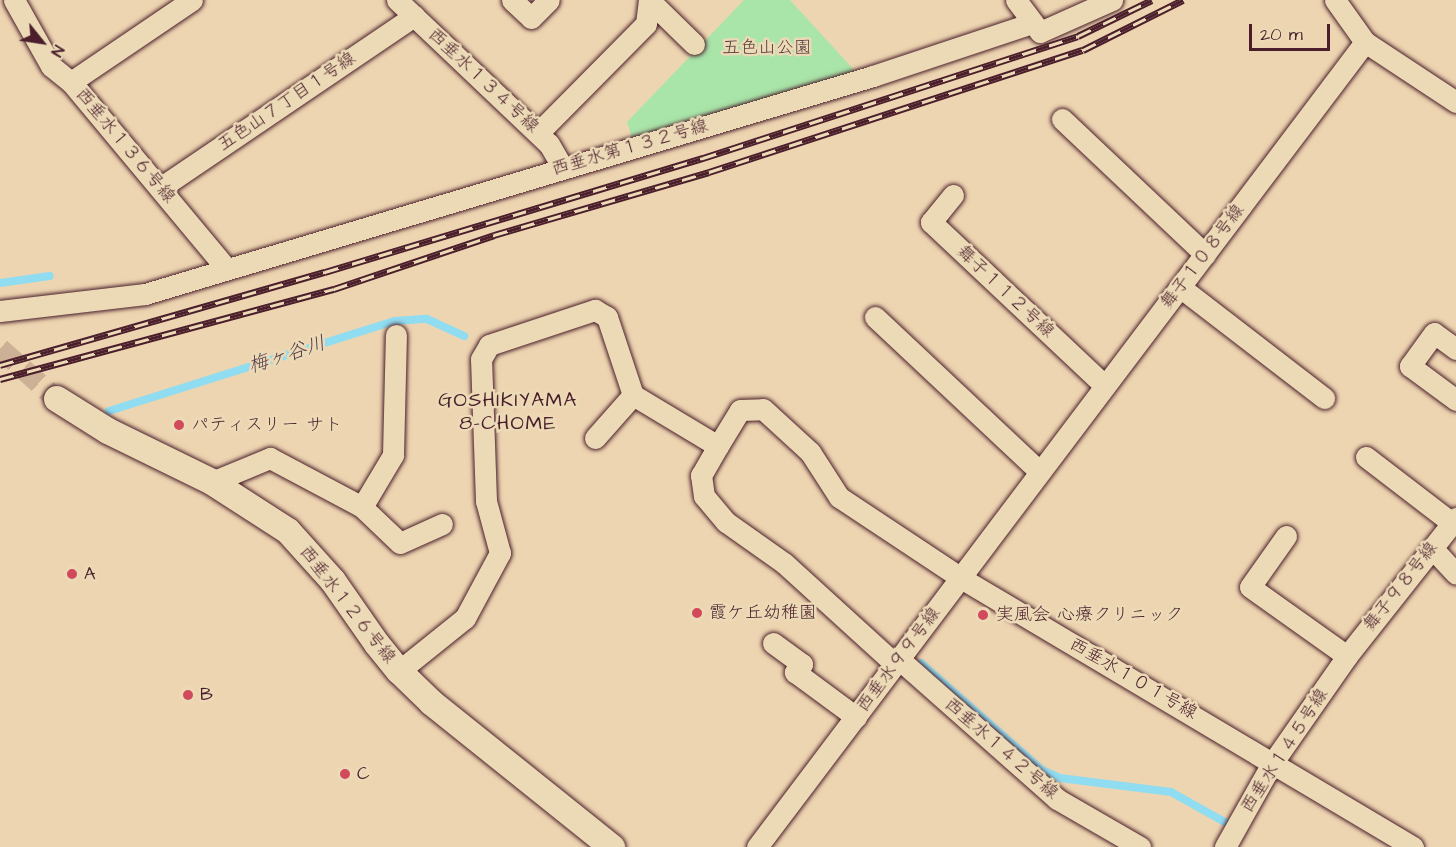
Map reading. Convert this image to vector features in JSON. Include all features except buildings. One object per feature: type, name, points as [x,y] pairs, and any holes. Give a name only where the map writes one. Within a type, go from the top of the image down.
[{"type":"street","points":[[14,0],[51,66],[71,82]]},
{"type":"street","name":"西垂水１３６号線","points":[[192,0],[71,82],[226,268]]},
{"type":"street","name":"西垂水１３４号線","points":[[397,0],[549,144],[563,168]]},
{"type":"street","points":[[512,0],[531,18],[549,0]]},
{"type":"street","points":[[649,0],[694,44]]},
{"type":"street","points":[[538,133],[646,24],[649,0]]},
{"type":"street","points":[[1016,0],[1040,32],[1112,0]]},
{"type":"street","points":[[1335,0],[1365,42],[1455,100]]},
{"type":"street","name":"五色山７丁目１号線","points":[[160,188],[414,16]]},
{"type":"street","name":"西垂水第１３２号線","points":[[0,311],[145,294],[873,76],[1032,23]]},
{"type":"street","name":"舞子１０８号線","points":[[1040,472],[1365,42]]},
{"type":"street","points":[[1062,119],[1205,254]]},
{"type":"street","name":"舞子１１２号線","points":[[953,195],[931,222],[1105,386]]},
{"type":"street","points":[[1180,287],[1324,398]]},
{"type":"street","points":[[399,671],[465,618],[500,553],[486,501],[481,359],[489,345],[595,310],[607,317],[633,395],[718,446]]},
{"type":"street","points":[[875,317],[1040,472]]},
{"type":"street","points":[[1456,349],[1434,333],[1410,366],[1456,400]]},
{"type":"street","points":[[362,507],[393,455],[396,335]]},
{"type":"street","points":[[595,438],[633,395]]},
{"type":"street","name":"西垂水１２６号線","points":[[57,399],[108,431],[212,482],[288,531],[310,553],[399,671],[432,703],[612,847]]},
{"type":"street","name":"西垂水１０１号線","points":[[718,446],[740,410],[763,410],[810,452],[839,497],[961,578],[1413,847]]},
{"type":"street","name":"西垂水１４２号線","points":[[718,446],[701,475],[705,496],[726,522],[784,563],[1057,800],[1140,847]]},
{"type":"street","points":[[1366,457],[1454,520]]},
{"type":"street","points":[[212,482],[270,458],[362,507],[399,543],[442,524]]},
{"type":"street","name":"西垂水９９号線","points":[[757,847],[1040,472]]},
{"type":"street","name":"舞子９８号線","points":[[1347,656],[1454,520]]},
{"type":"street","points":[[1286,536],[1250,587],[1347,656]]},
{"type":"street","points":[[1432,548],[1456,574]]},
{"type":"street","points":[[773,644],[802,664],[795,672],[856,717]]},
{"type":"street","name":"西垂水１４５号線","points":[[1225,847],[1272,765],[1347,656]]},
{"type":"green space","name":"五色山公園","points":[[744,0],[790,0],[855,71],[632,138],[627,122]]},
{"type":"waterway","name":"梅ヶ谷川","points":[[0,283],[50,276]]},
{"type":"waterway","name":"梅ヶ谷川","points":[[109,411],[395,321],[427,319],[464,336]]},
{"type":"waterway","points":[[921,663],[1042,770],[1060,778],[1171,792],[1225,822]]},
{"type":"tunnel","points":[[0,348],[57,399]]},
{"type":"railway","points":[[0,365],[325,272],[703,158],[1078,36],[1152,0]]},
{"type":"railway","points":[[0,379],[334,289],[494,235],[709,172],[1083,50],[1183,0]]},
{"type":"place","name":"パティスリー サト","points":[[179,425]]},
{"type":"place","name":"A","points":[[72,574]]},
{"type":"place","name":"霞ケ丘幼稚園","points":[[697,613]]},
{"type":"place","name":"実風会 心療クリニック","points":[[983,615]]},
{"type":"place","name":"B","points":[[188,695]]},
{"type":"place","name":"C","points":[[345,774]]},
{"type":"district","name":"GOSHIKIYAMA 8-CHOME","points":[[508,412]]}]
